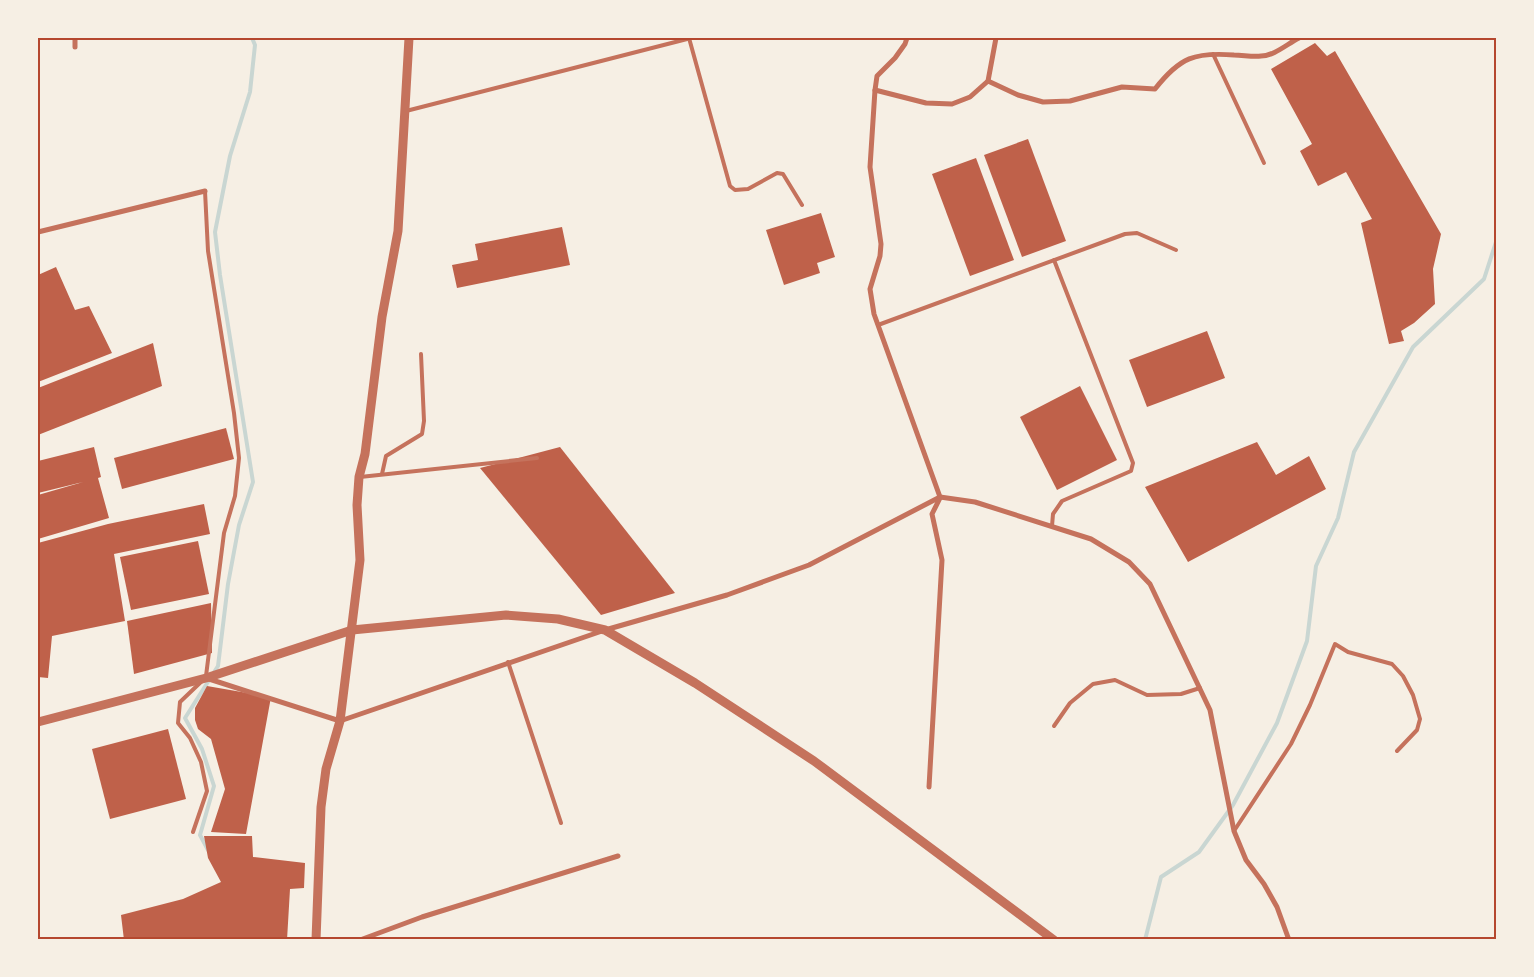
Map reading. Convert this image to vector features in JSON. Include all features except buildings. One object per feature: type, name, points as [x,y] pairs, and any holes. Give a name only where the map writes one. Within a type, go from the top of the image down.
[{"type":"street","points":[[74,38],[75,47]]},
{"type":"street","points":[[316,940],[321,807],[326,769],[340,721],[360,560],[357,505],[359,477],[365,454],[382,317],[398,231],[409,38]]},
{"type":"street","points":[[908,38],[895,58],[877,76],[874,90],[870,167],[881,244],[880,256],[870,289],[874,314],[940,497],[932,514],[942,560],[930,787]]},
{"type":"street","points":[[874,90],[926,103],[952,104],[970,97],[988,80],[996,38]]},
{"type":"street","points":[[988,80],[1018,95],[1043,102],[1070,101],[1122,87],[1155,89],[1165,76],[1184,60],[1200,55],[1213,54],[1262,56],[1271,54],[1298,38]]},
{"type":"street","points":[[38,232],[205,191]]},
{"type":"street","points":[[206,678],[340,721],[508,662],[605,630],[727,595],[810,565],[940,497],[975,502],[1091,539],[1129,562],[1150,584],[1210,710],[1234,831],[1246,860],[1264,884],[1277,907],[1289,940]]},
{"type":"street","points":[[38,722],[206,678],[352,630],[506,615],[558,619],[605,630],[695,683],[814,760],[1054,940]]},
{"type":"street","points":[[360,940],[422,917],[618,856]]},
{"type":"lane","points":[[406,110],[690,38],[730,186],[735,190],[748,189],[776,174],[783,174],[802,205]]},
{"type":"lane","points":[[1213,54],[1264,163]]},
{"type":"lane","points":[[193,832],[207,791],[201,762],[190,738],[178,722],[180,702],[206,678],[224,534],[235,496],[239,458],[234,413],[208,251],[205,191]]},
{"type":"lane","points":[[878,325],[1125,234],[1137,233],[1176,250]]},
{"type":"lane","points":[[1052,526],[1053,514],[1062,502],[1131,471],[1133,463],[1054,260]]},
{"type":"lane","points":[[382,474],[386,456],[422,434],[424,421],[422,354]]},
{"type":"lane","points":[[359,477],[536,458]]},
{"type":"lane","points":[[1234,831],[1291,744],[1310,705],[1335,644],[1348,652],[1392,664],[1404,676],[1413,695],[1420,719],[1418,730],[1397,751]]},
{"type":"lane","points":[[508,662],[561,823]]},
{"type":"lane","points":[[1054,726],[1070,702],[1094,684],[1116,680],[1147,695],[1181,694],[1200,688]]},
{"type":"waterway","points":[[208,850],[200,835],[214,786],[202,749],[185,718],[218,666],[228,584],[239,525],[253,482],[220,275],[215,232],[230,156],[250,92],[255,45],[252,38]]},
{"type":"waterway","points":[[1145,940],[1161,877],[1199,852],[1233,805],[1277,723],[1307,641],[1316,566],[1338,518],[1354,452],[1413,347],[1484,279],[1496,242]]}]
